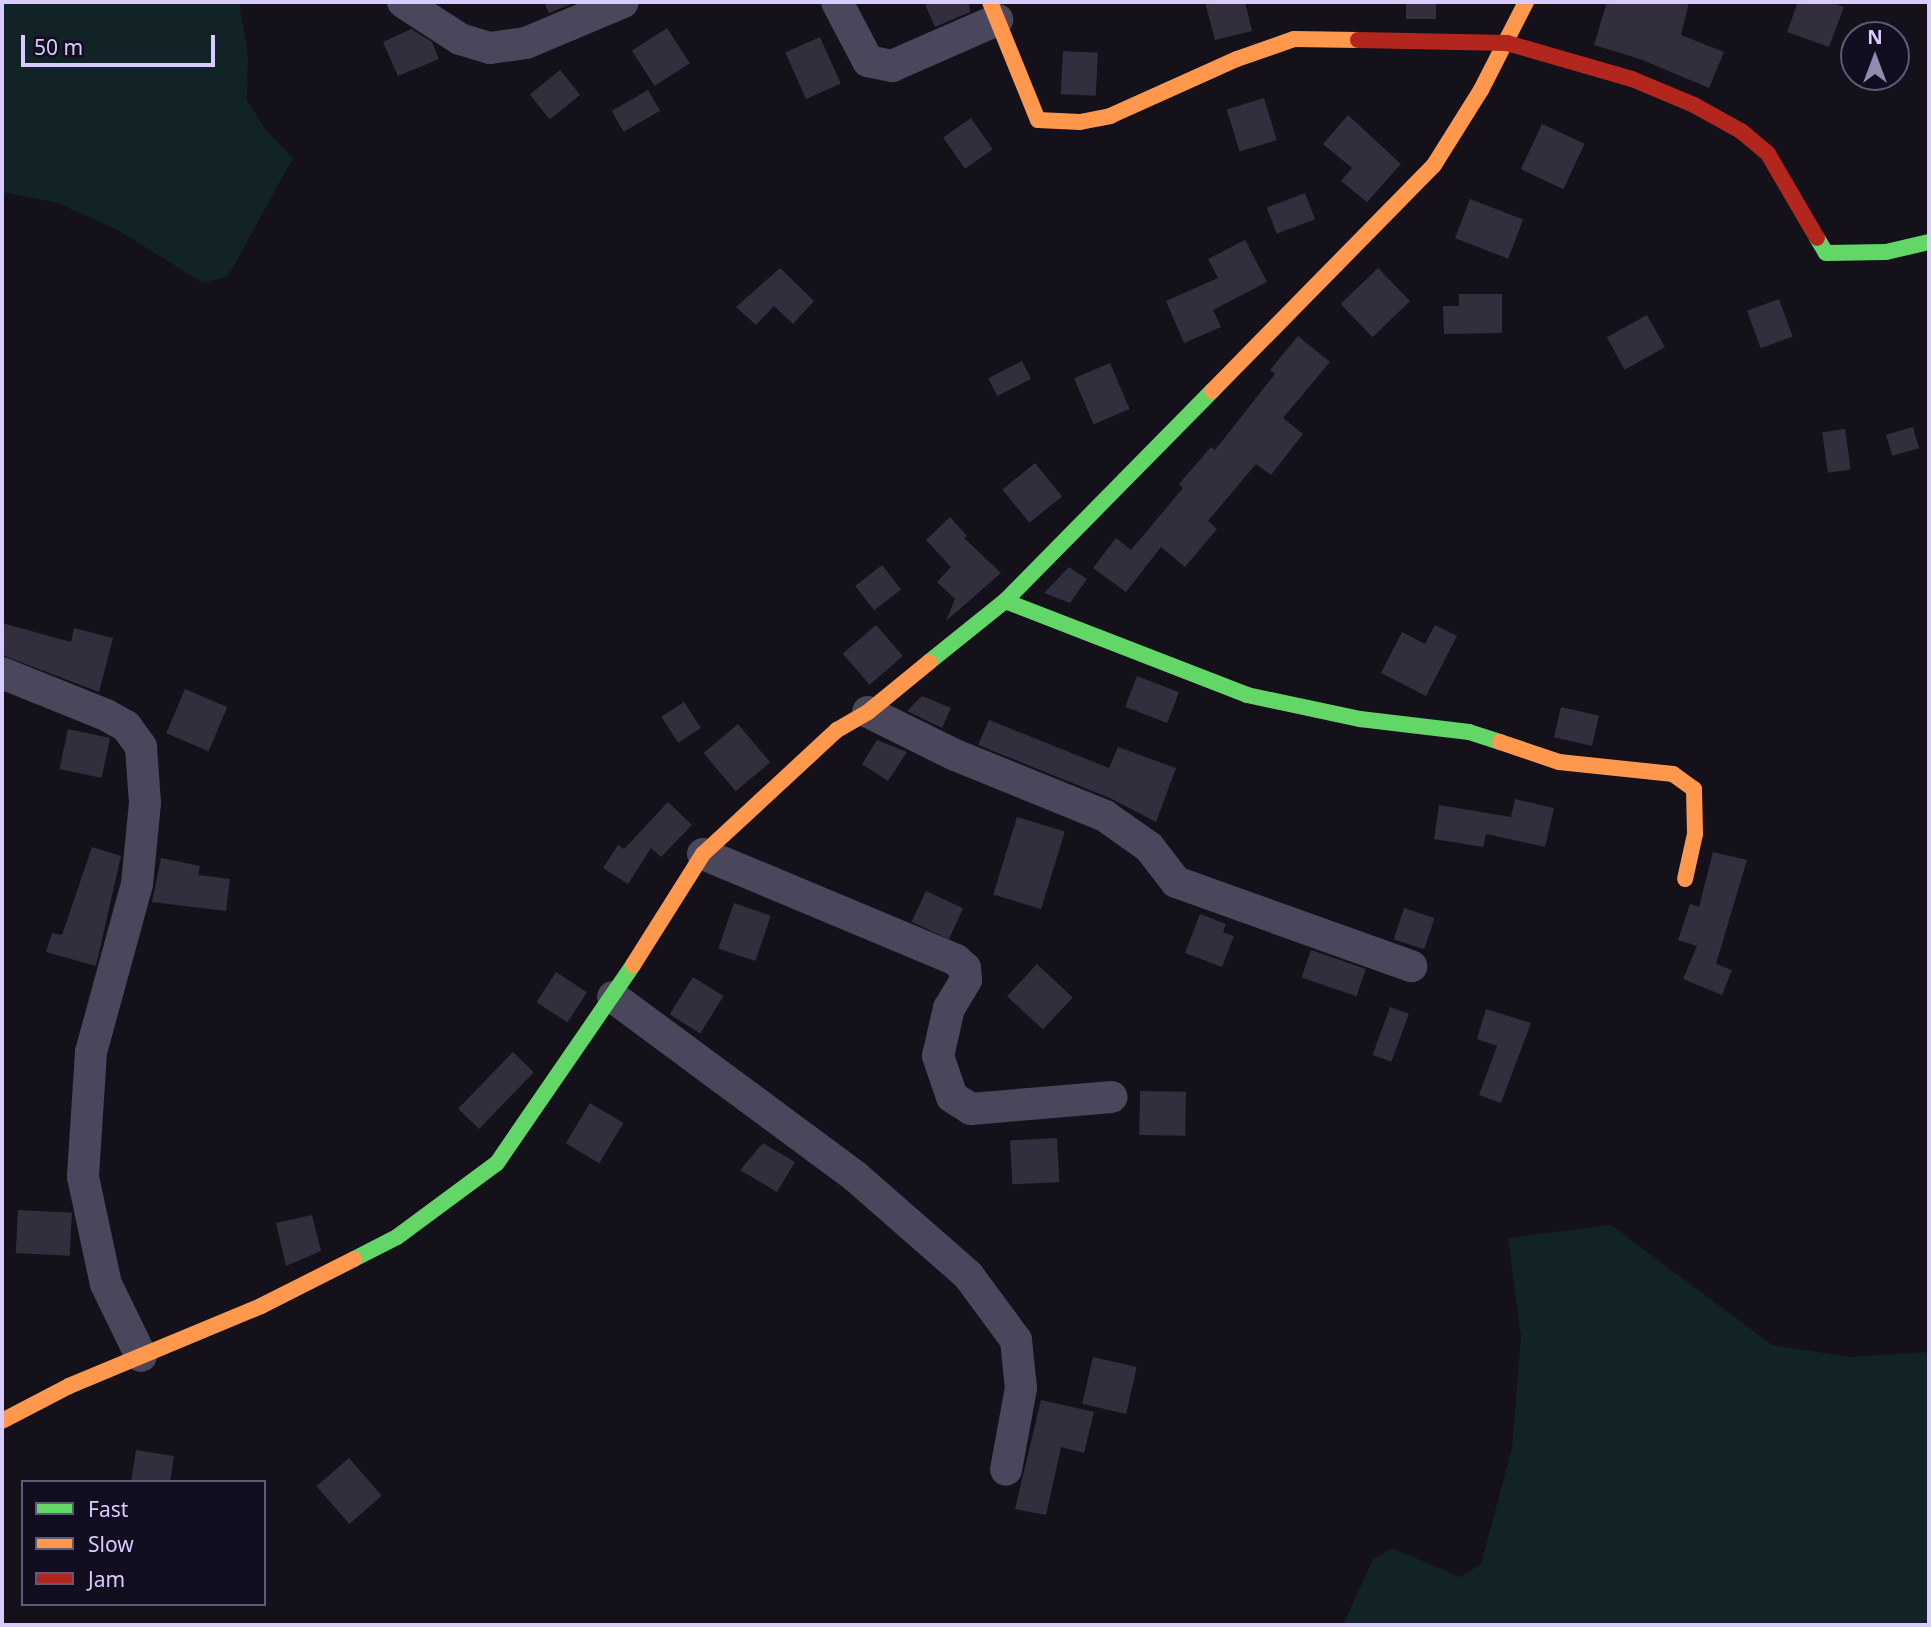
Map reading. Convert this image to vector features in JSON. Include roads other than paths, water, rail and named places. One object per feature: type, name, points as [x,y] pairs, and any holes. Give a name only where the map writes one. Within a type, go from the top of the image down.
[{"type":"street","points":[[402,2],[460,39],[490,48],[526,43],[623,2]]},
{"type":"street","points":[[837,2],[868,61],[892,66],[993,11],[1038,120],[1111,116],[1237,59],[1294,39],[1507,43],[1632,79],[1694,105],[1741,131],[1768,154],[1826,253],[1886,253],[1929,242]]},
{"type":"street","points":[[2,1421],[141,1356],[261,1307],[397,1237],[497,1163],[613,997],[703,854],[836,730],[868,712],[1005,601],[1434,165],[1507,43],[1526,2]]},
{"type":"street","points":[[1005,601],[1247,695],[1360,719],[1469,732],[1559,762],[1672,774],[1695,789],[1695,834],[1685,879]]},
{"type":"street","points":[[2,673],[106,715],[126,726],[141,747],[145,803],[137,884],[116,973],[91,1052],[83,1177],[106,1284],[141,1356]]},
{"type":"street","points":[[868,712],[955,755],[1105,816],[1149,847],[1176,882],[1411,966]]},
{"type":"street","points":[[703,854],[956,960],[965,968],[966,980],[949,1008],[938,1056],[953,1097],[971,1109],[1111,1097]]},
{"type":"street","points":[[613,997],[856,1177],[968,1275],[1016,1340],[1021,1388],[1006,1470]]}]
